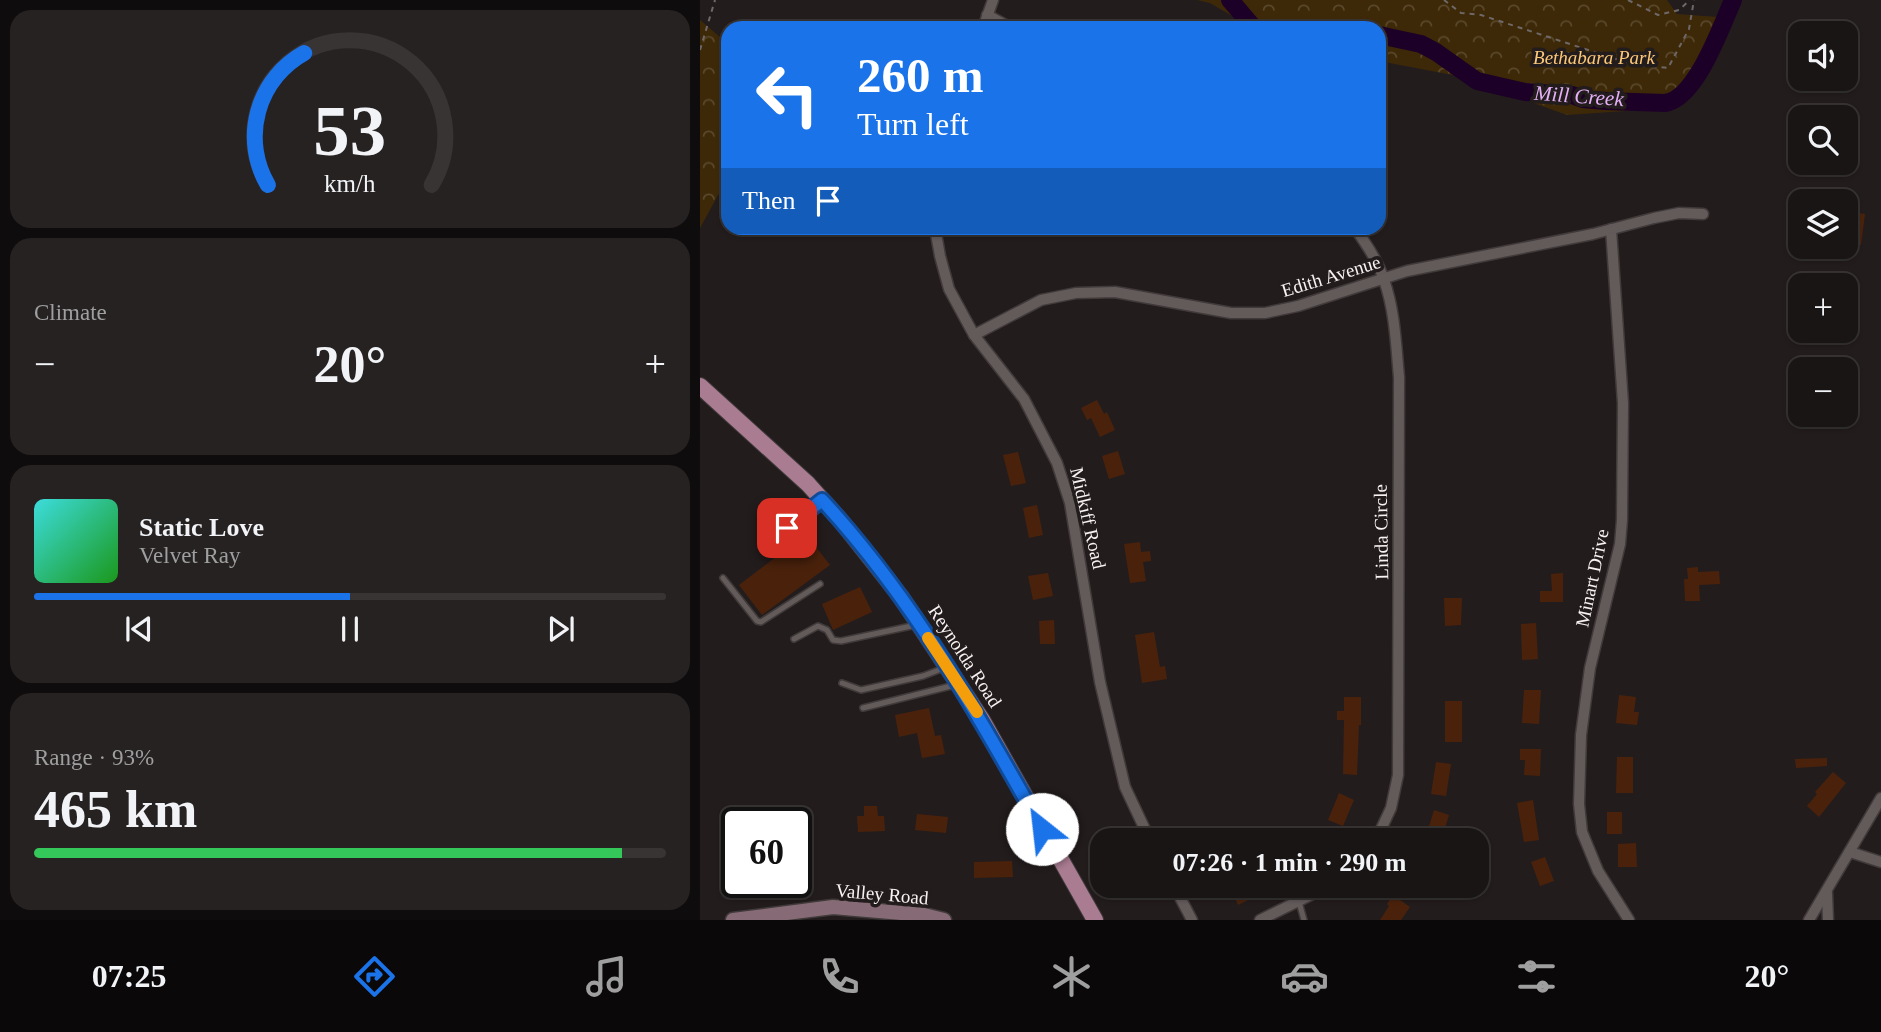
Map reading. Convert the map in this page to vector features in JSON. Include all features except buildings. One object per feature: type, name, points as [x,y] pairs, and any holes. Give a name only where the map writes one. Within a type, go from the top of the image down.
[{"type":"main road","name":"Reynolda Road","points":[[700,386],[774,452],[822,500],[901,597],[982,720],[1095,920]]},
{"type":"street","points":[[986,21],[993,0]]},
{"type":"street","points":[[988,15],[999,21]]},
{"type":"street","name":"Edith Avenue","points":[[974,335],[1041,300],[1076,293],[1115,292],[1231,313],[1265,313],[1460,259],[1593,234],[1679,213],[1703,214]]},
{"type":"street","name":"Minart Drive","points":[[1611,229],[1623,403],[1622,520],[1620,544],[1590,668],[1581,735],[1579,804],[1582,832],[1598,871],[1629,920]]},
{"type":"street","name":"Midkiff Road","points":[[937,235],[949,289],[974,335],[1024,398],[1057,463],[1070,503],[1100,682],[1125,787],[1144,828]]},
{"type":"street","name":"Linda Circle","points":[[1360,235],[1384,278],[1395,331],[1399,377],[1399,750],[1398,775],[1391,808],[1382,828]]},
{"type":"street","points":[[1809,920],[1881,798]]},
{"type":"street","points":[[1850,852],[1881,862]]},
{"type":"street","points":[[1827,893],[1828,920]]},
{"type":"street","points":[[1180,898],[1192,920]]},
{"type":"street","points":[[1260,920],[1306,898]]},
{"type":"street","name":"Valley Road","points":[[733,920],[833,907],[924,915],[944,920]]},
{"type":"lane","points":[[787,528],[822,500]]},
{"type":"lane","points":[[723,578],[757,621],[761,622],[820,584]]},
{"type":"lane","points":[[794,639],[818,626],[827,630],[833,640],[841,641],[919,624]]},
{"type":"lane","points":[[842,683],[861,690],[923,676],[947,667]]},
{"type":"lane","points":[[863,708],[958,684]]},
{"type":"lane","points":[[1299,902],[1304,920]]},
{"type":"path","points":[[700,50],[715,0]]},
{"type":"path","points":[[1444,0],[1461,13],[1481,15],[1630,64],[1668,68],[1689,29],[1692,0]]},
{"type":"path","points":[[1628,0],[1658,15],[1679,10],[1692,0]]},
{"type":"green space","name":"Bethabara Park","points":[[1197,0],[1667,0],[1677,14],[1731,18],[1703,73],[1668,108],[1567,115],[1458,76],[1386,62],[1386,21],[1241,21],[1210,3]]},
{"type":"green space","points":[[700,20],[721,38],[721,190],[700,228]]},
{"type":"waterway","name":"Mill Creek","points":[[1230,0],[1248,21]]},
{"type":"waterway","name":"Mill Creek","points":[[1386,36],[1421,44],[1477,81],[1525,92],[1572,95],[1583,99],[1665,103],[1676,99],[1697,76],[1733,0]]},
{"type":"slow traffic","points":[[928,638],[977,712]]},
{"type":"route","points":[[787,528],[822,500],[841,521],[901,597],[982,720],[1042,829]]}]
